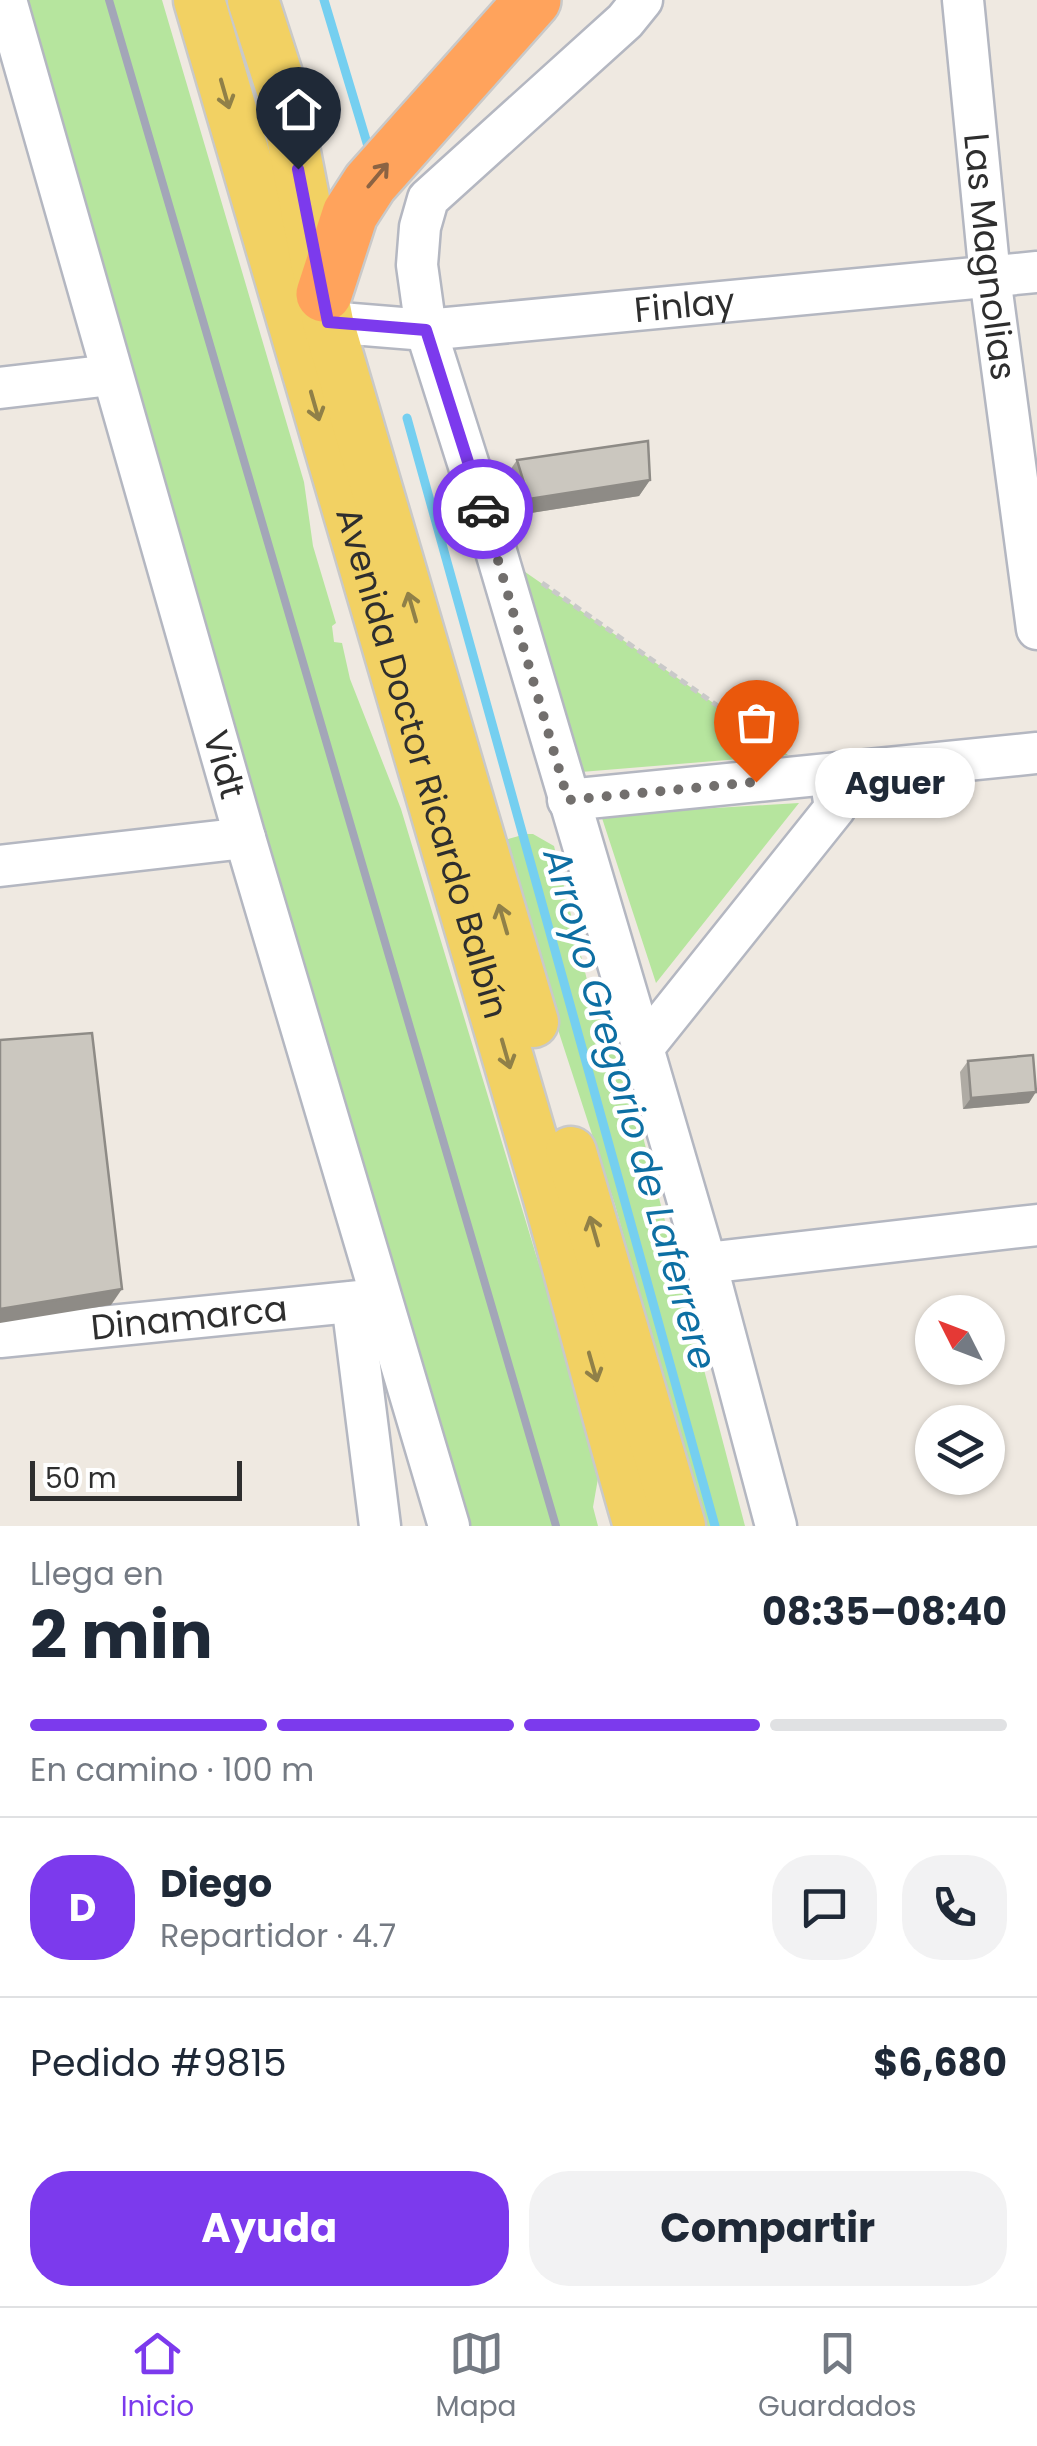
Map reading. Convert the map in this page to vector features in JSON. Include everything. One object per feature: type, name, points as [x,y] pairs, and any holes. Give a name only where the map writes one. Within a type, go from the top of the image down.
[{"type":"highway","points":[[326,308],[350,214],[370,183],[533,0]]},
{"type":"main road","name":"Avenida Doctor Ricardo Balbín","points":[[199,0],[295,341],[549,1198],[639,1526]]},
{"type":"main road","name":"Avenida Doctor Ricardo Balbín","points":[[253,0],[284,96],[326,308],[680,1526]]},
{"type":"street","name":"Vidt","points":[[6,0],[245,838],[366,1300],[448,1526]]},
{"type":"street","points":[[642,0],[626,21],[428,198],[416,265],[426,330],[495,548],[706,1263],[776,1526]]},
{"type":"street","name":"Las Magnolias","points":[[964,0],[990,276],[1037,629]]},
{"type":"street","name":"Finlay","points":[[326,308],[426,330],[1037,272]]},
{"type":"street","points":[[0,388],[111,375]]},
{"type":"street","points":[[568,800],[1037,752]]},
{"type":"street","points":[[643,1048],[835,808],[830,776]]},
{"type":"street","points":[[0,866],[245,838]]},
{"type":"street","points":[[706,1263],[1037,1225]]},
{"type":"street","points":[[366,1300],[380,1526]]},
{"type":"street","name":"Dinamarca","points":[[0,1337],[366,1300]]},
{"type":"path","points":[[495,548],[788,755],[830,776]]},
{"type":"green space","points":[[19,0],[162,0],[304,482],[313,546],[336,623],[332,626],[334,642],[342,643],[350,679],[401,809],[569,1353],[600,1467],[593,1507],[598,1526],[468,1526]]},
{"type":"green space","points":[[518,567],[788,755],[581,772]]},
{"type":"green space","points":[[799,803],[656,983],[601,815]]},
{"type":"green space","points":[[526,834],[554,846],[588,984],[632,1095],[745,1526],[704,1526],[615,1205],[497,842]]},
{"type":"building","points":[[648,441],[650,480],[529,499],[517,460]]},
{"type":"building","points":[[92,1033],[122,1289],[0,1309],[0,1040]]},
{"type":"building","points":[[1033,1055],[1036,1092],[971,1098],[968,1061]]},
{"type":"waterway","name":"Arroyo Gregorio de Laferrere","points":[[324,0],[370,153]]},
{"type":"waterway","name":"Arroyo Gregorio de Laferrere","points":[[407,418],[715,1526]]},
{"type":"railway","points":[[109,0],[556,1526]]},
{"type":"way so far","points":[[483,509],[568,800],[756,782]]},
{"type":"place","name":"Aguer","points":[[756,782]]},
{"type":"route","points":[[298,169],[328,322],[426,330],[483,509]]}]
